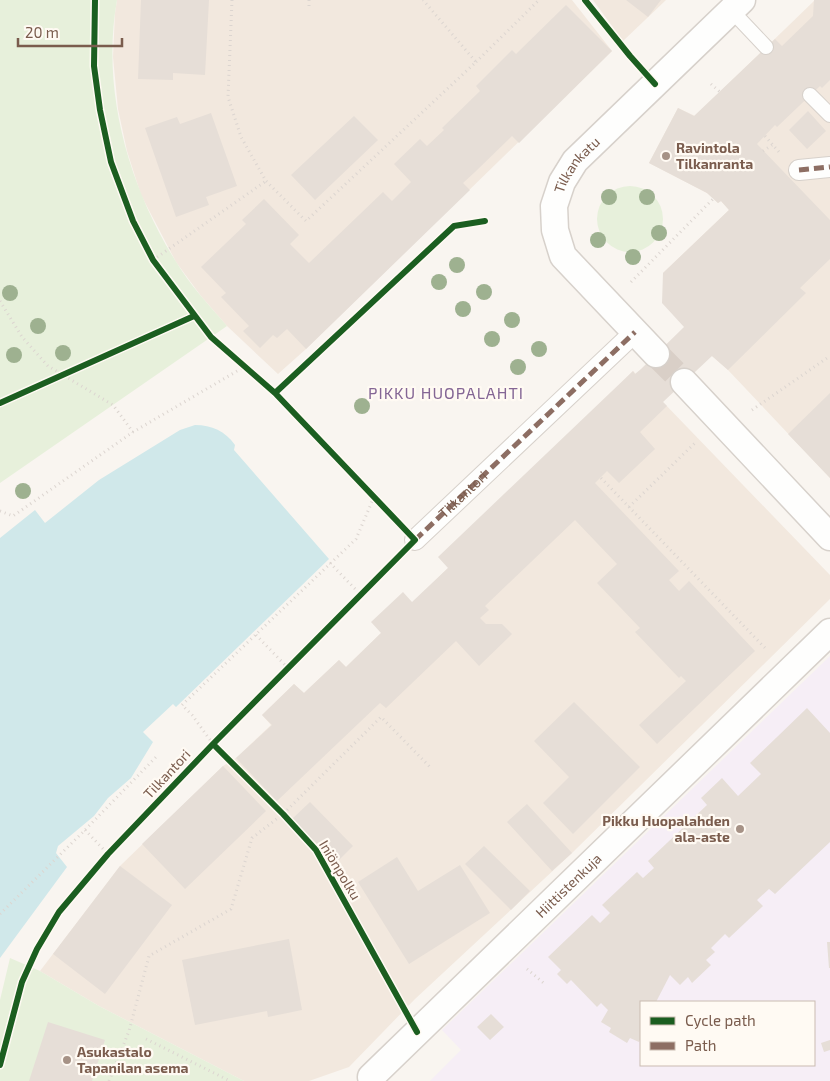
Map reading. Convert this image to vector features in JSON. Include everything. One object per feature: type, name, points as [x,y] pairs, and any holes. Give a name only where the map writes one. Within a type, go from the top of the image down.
[{"type":"street","name":"Tilkankatu","points":[[656,354],[563,256],[555,230],[554,206],[562,182],[575,160],[737,5]]},
{"type":"street","points":[[799,170],[830,167]]},
{"type":"street","name":"Tilkantori","points":[[415,540],[635,332]]},
{"type":"street","points":[[684,382],[830,537]]},
{"type":"street","name":"Hiittistenkuja","points":[[371,1077],[830,632]]},
{"type":"lane","points":[[737,5],[766,47]]},
{"type":"lane","points":[[810,95],[830,115]]},
{"type":"path","points":[[232,0],[228,97],[241,138],[266,181],[306,221],[476,62],[539,0]]},
{"type":"path","points":[[309,0],[309,6]]},
{"type":"path","points":[[423,0],[476,62]]},
{"type":"path","points":[[710,84],[720,92]]},
{"type":"path","points":[[763,151],[772,145]]},
{"type":"path","points":[[153,260],[266,181]]},
{"type":"path","points":[[628,286],[713,199]]},
{"type":"path","points":[[149,252],[159,267]]},
{"type":"path","points":[[0,301],[22,337],[48,366],[113,405],[133,432]]},
{"type":"path","points":[[750,411],[830,356]]},
{"type":"path","points":[[237,361],[250,372]]},
{"type":"path","points":[[0,511],[13,516],[133,432],[244,367]]},
{"type":"path","points":[[54,380],[72,372]]},
{"type":"path","points":[[629,507],[703,435]]},
{"type":"path","points":[[601,478],[788,673]]},
{"type":"path","points":[[367,490],[381,504]]},
{"type":"path","points":[[220,751],[212,744],[192,715],[182,705],[356,539],[374,497]]},
{"type":"path","points":[[330,563],[360,595]]},
{"type":"path","points":[[354,601],[366,589]]},
{"type":"path","points":[[256,634],[288,668]]},
{"type":"path","points":[[281,675],[294,661]]},
{"type":"path","points":[[108,1081],[129,1031],[149,956],[231,909],[252,838],[283,814],[382,716],[430,767]]},
{"type":"path","points":[[0,914],[157,756]]},
{"type":"path","points":[[276,806],[289,821]]},
{"type":"path","points":[[85,830],[108,854]]},
{"type":"path","points":[[102,862],[115,848]]},
{"type":"path","points":[[519,964],[535,974],[546,985]]},
{"type":"path","points":[[146,1039],[230,1081]]},
{"type":"shaded area","points":[[117,0],[572,0],[612,51],[278,374],[227,326],[201,296],[176,262],[141,195],[127,151],[118,109],[113,57]]},
{"type":"shaded area","points":[[593,0],[666,0],[623,41]]},
{"type":"shaded area","points":[[815,0],[830,0],[830,157],[816,159],[830,174],[830,478],[728,370],[712,356],[663,273],[729,210],[721,201],[718,203],[707,193],[649,163],[678,108],[695,116]]},
{"type":"shaded area","points":[[633,371],[830,575],[830,599],[572,853],[415,999],[349,1067],[309,1081],[244,1081],[99,1006],[40,971],[120,866],[223,766],[236,758],[271,725],[262,715],[294,684],[304,693],[339,660],[346,667],[448,568]]},
{"type":"shaded area","name":"Pikku Huopalahden ala-aste","points":[[830,656],[830,1081],[430,1081],[461,1050],[442,1030]]},
{"type":"green space","points":[[0,0],[117,0],[113,34],[116,101],[122,135],[132,168],[158,231],[175,260],[193,286],[227,326],[0,483]]},
{"type":"green space","points":[[630,186],[643,188],[658,201],[661,206],[663,219],[661,232],[648,247],[643,250],[630,252],[617,250],[602,237],[599,232],[597,219],[599,206],[612,191],[617,188]]},
{"type":"green space","points":[[10,958],[40,971],[99,1006],[244,1081],[0,1081],[0,1000]]},
{"type":"water","points":[[195,425],[207,426],[218,430],[231,440],[235,445],[234,450],[329,559],[176,707],[173,704],[143,732],[153,742],[131,778],[108,798],[94,816],[58,846],[56,853],[67,867],[0,958],[0,538],[35,510],[45,523],[99,480],[180,430]]},
{"type":"building","points":[[141,0],[209,0],[205,75],[173,73],[173,80],[138,79]]},
{"type":"building","points":[[626,0],[661,0],[648,17]]},
{"type":"building","points":[[814,0],[830,0],[830,80],[822,88],[820,86],[777,127],[775,125],[757,144],[830,220],[830,259],[800,288],[806,293],[728,370],[712,356],[663,402],[667,406],[640,432],[655,449],[619,483],[607,471],[595,483],[679,571],[669,580],[679,591],[689,581],[755,651],[657,744],[639,725],[686,681],[681,676],[679,678],[635,632],[640,628],[597,583],[617,564],[575,520],[485,606],[489,610],[480,618],[486,624],[502,624],[512,634],[479,666],[456,641],[386,708],[380,703],[277,801],[236,758],[272,725],[262,715],[294,684],[304,693],[339,660],[346,667],[381,633],[371,622],[403,592],[412,602],[448,568],[438,557],[633,371],[635,374],[641,369],[684,327],[662,303],[663,273],[729,210],[721,201],[718,203],[707,193],[649,163],[678,108],[694,116],[775,39],[782,46],[813,16]]},
{"type":"building","points":[[566,5],[612,51],[519,143],[512,136],[463,183],[470,190],[306,349],[287,329],[277,338],[273,335],[260,348],[243,331],[249,326],[221,297],[226,293],[201,267],[246,224],[242,220],[264,199],[299,235],[290,244],[309,263],[383,192],[392,201],[411,182],[394,164],[420,139],[427,146],[444,130],[442,128],[480,91],[476,86],[512,50],[516,54]]},
{"type":"building","points":[[808,111],[826,131],[807,149],[789,130]]},
{"type":"building","points":[[211,113],[237,186],[206,197],[209,205],[176,217],[145,128],[177,117],[180,124]]},
{"type":"building","points":[[354,116],[378,140],[315,200],[291,175]]},
{"type":"building","points":[[830,393],[830,478],[788,434]]},
{"type":"building","points":[[574,702],[640,767],[573,834],[543,803],[569,777],[534,741]]},
{"type":"building","points":[[807,708],[830,733],[830,842],[775,894],[769,889],[757,900],[763,906],[729,938],[725,934],[711,948],[715,952],[706,960],[711,965],[692,983],[688,977],[680,985],[670,975],[657,1001],[640,1001],[640,1040],[639,1042],[630,1038],[627,1043],[609,1032],[611,1028],[601,1022],[608,1010],[601,1003],[597,1007],[571,980],[567,984],[557,974],[561,970],[548,957],[592,915],[600,923],[610,913],[602,905],[637,872],[643,878],[654,868],[648,861],[707,805],[701,798],[722,778],[738,796],[761,774],[750,763]]},
{"type":"building","points":[[223,766],[266,811],[185,889],[142,844]]},
{"type":"building","points":[[310,802],[353,846],[336,863],[292,819]]},
{"type":"building","points":[[527,804],[572,853],[552,871],[507,822]]},
{"type":"building","points":[[484,846],[530,891],[511,910],[465,864]]},
{"type":"building","points":[[397,857],[418,891],[460,865],[490,913],[409,964],[358,882]]},
{"type":"building","points":[[120,866],[172,905],[105,994],[53,954]]},
{"type":"building","points":[[289,939],[302,1010],[268,1017],[267,1011],[195,1025],[182,960]]},
{"type":"building","points":[[827,942],[830,942],[830,968],[829,968]]},
{"type":"building","points":[[491,1014],[504,1027],[490,1040],[477,1027]]},
{"type":"building","name":"Asukastalo Tapanilan asema","points":[[48,1022],[105,1040],[92,1081],[29,1081]]},
{"type":"building","points":[[830,1040],[830,1050],[824,1052],[821,1043]]},
{"type":"tunnel","points":[[656,354],[684,382]]},
{"type":"marked path","points":[[799,170],[830,167]]},
{"type":"marked path","points":[[415,540],[635,332]]},
{"type":"cycle path","points":[[0,1065],[22,982],[37,949],[59,912],[108,854],[213,744],[415,540],[275,393],[211,337],[153,260],[133,221],[111,162],[100,110],[94,66],[95,0]]},
{"type":"cycle path","points":[[585,0],[655,84]]},
{"type":"cycle path","points":[[275,393],[454,226],[485,221]]},
{"type":"cycle path","points":[[0,403],[194,316]]},
{"type":"cycle path","name":"Iniönpolku","points":[[213,744],[316,850],[417,1032]]},
{"type":"place","name":"Ravintola Tilkanranta","points":[[666,156]]},
{"type":"place","name":"Pikku Huopalahden ala-aste","points":[[740,829]]},
{"type":"place","name":"Asukastalo Tapanilan asema","points":[[67,1060]]},
{"type":"district","name":"PIKKU HUOPALAHTI","points":[[446,393]]}]
